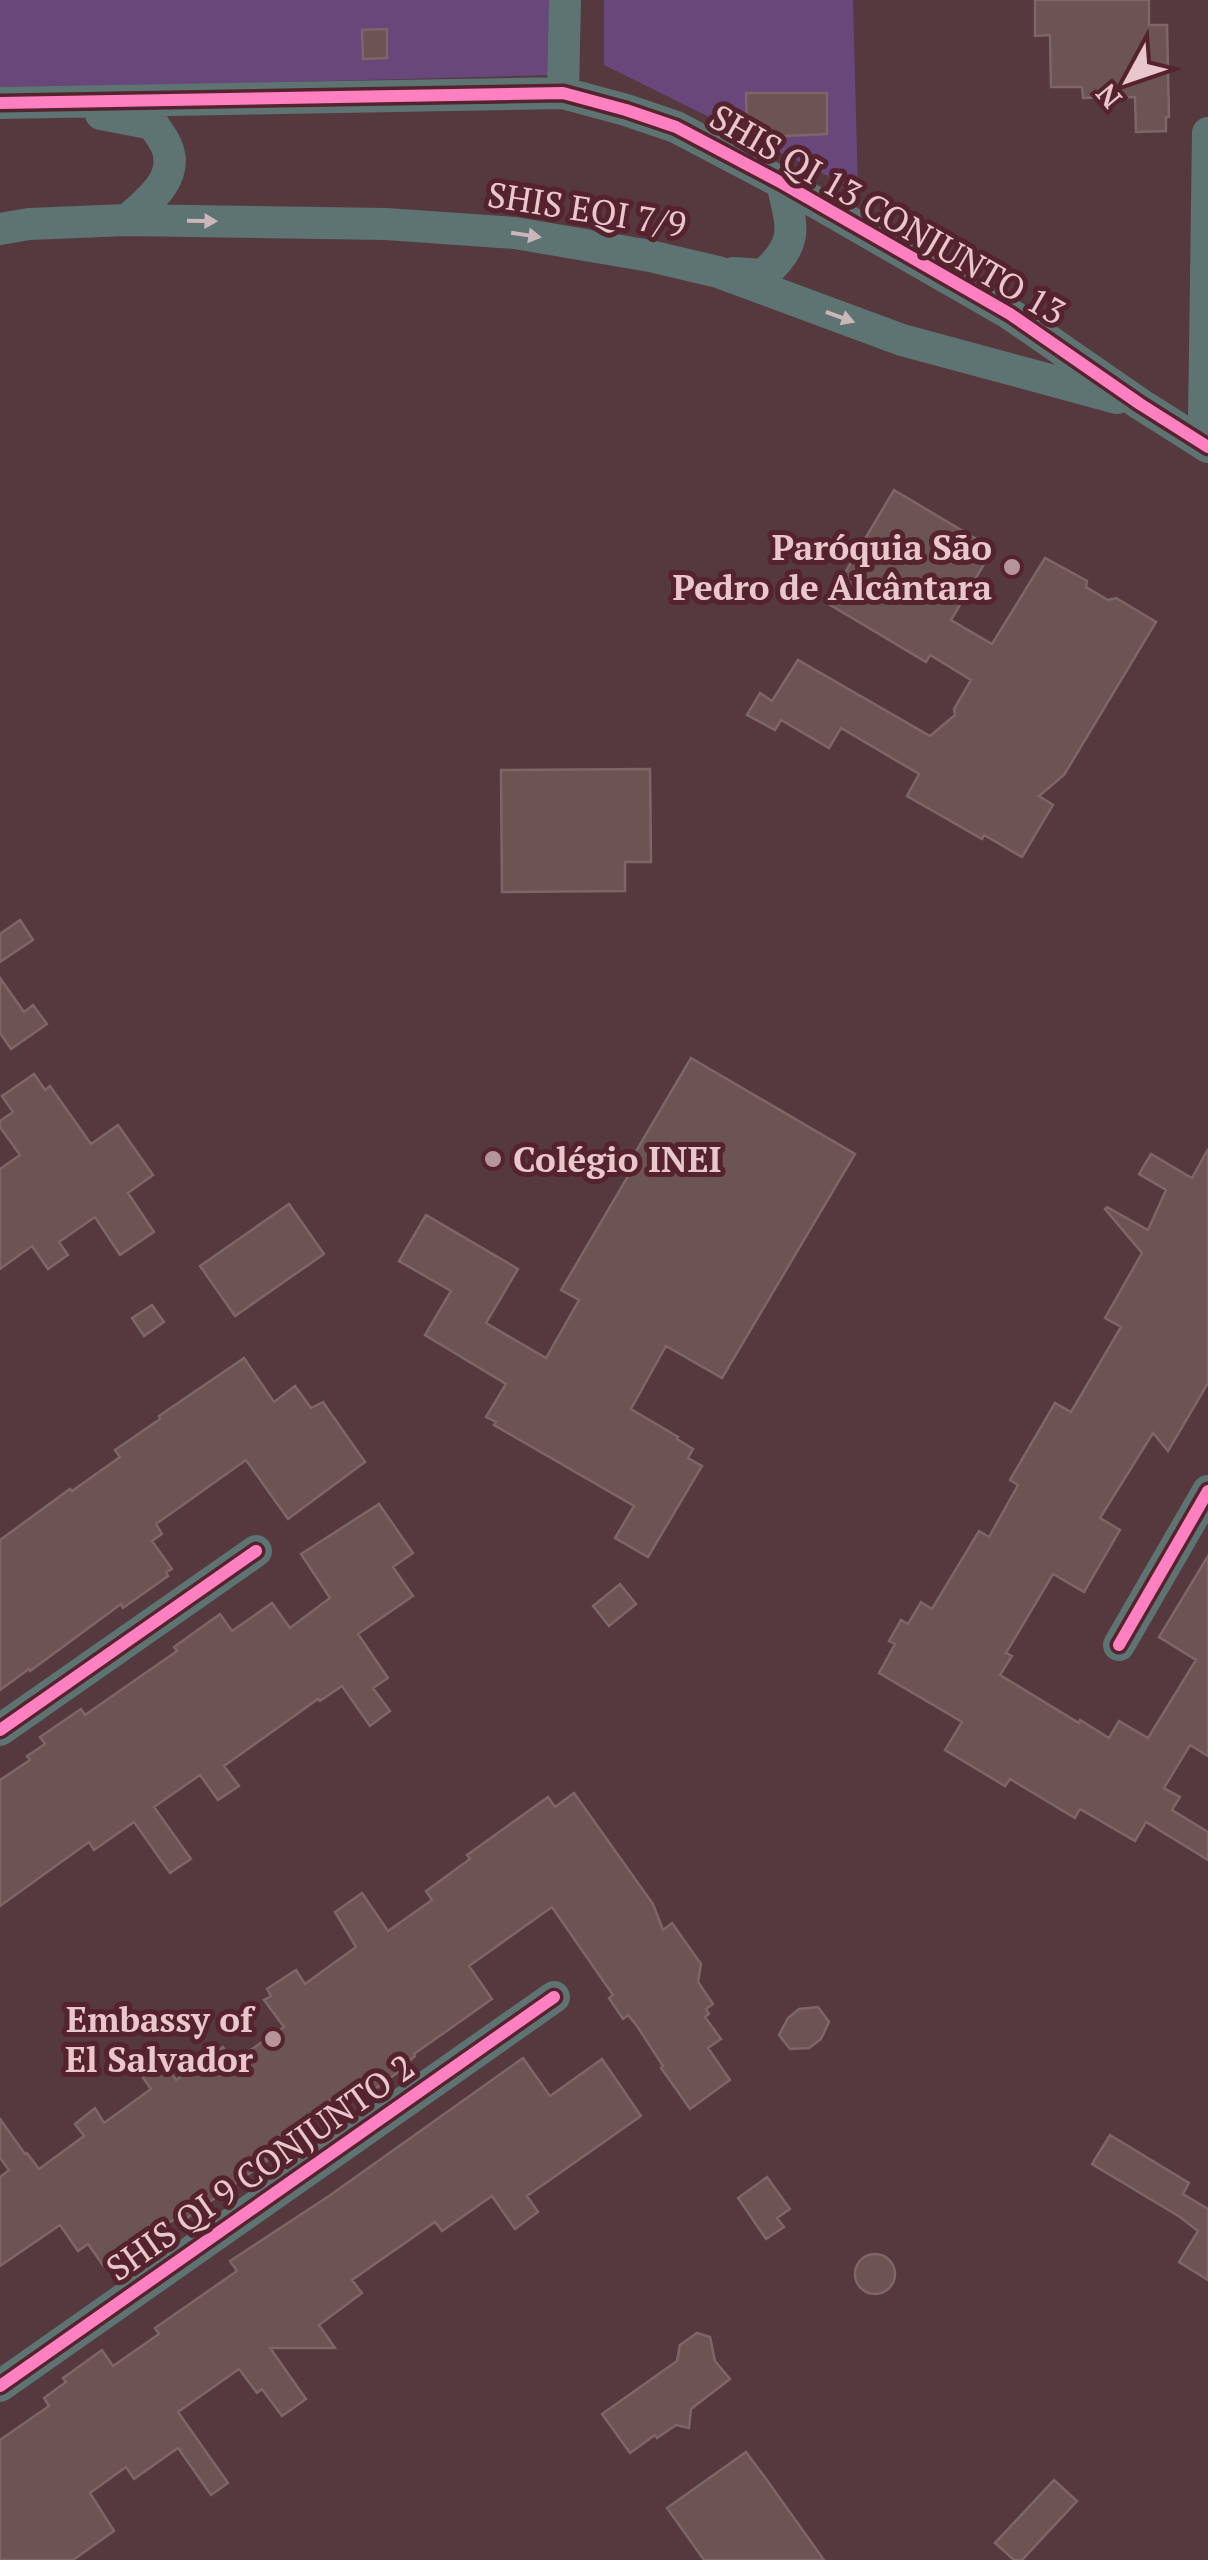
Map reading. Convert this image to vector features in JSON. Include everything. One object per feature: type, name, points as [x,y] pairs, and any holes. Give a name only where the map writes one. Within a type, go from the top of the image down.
[{"type":"street","points":[[563,94],[565,0]]},
{"type":"street","name":"SHIS QI 13 CONJUNTO 13","points":[[34,101],[563,94],[626,110],[676,126],[782,183],[1010,314],[1140,404],[1206,434]]},
{"type":"street","points":[[0,103],[34,101],[153,124],[168,148],[170,163],[156,196],[127,220]]},
{"type":"street","points":[[1206,434],[1208,133]]},
{"type":"street","points":[[718,272],[763,275],[781,260],[792,224],[782,183]]},
{"type":"street","name":"SHIS EQI 7/9","points":[[0,229],[127,220],[386,224],[515,233],[718,272],[902,340],[1140,404]]},
{"type":"street","points":[[1119,1645],[1208,1491]]},
{"type":"street","points":[[0,1730],[256,1552]]},
{"type":"street","name":"SHIS QI 9 CONJUNTO 2","points":[[0,2386],[554,1997]]},
{"type":"shaded area","points":[[0,0],[553,0],[552,75],[0,90]]},
{"type":"shaded area","points":[[604,0],[853,0],[858,191],[604,65]]},
{"type":"building","points":[[1035,0],[1149,0],[1149,25],[1167,25],[1166,131],[1136,132],[1135,97],[1083,98],[1082,87],[1051,87],[1050,35],[1035,36]]},
{"type":"building","points":[[387,29],[387,58],[363,59],[362,30]]},
{"type":"building","points":[[746,93],[827,93],[827,134],[760,137],[747,130]]},
{"type":"building","points":[[894,490],[993,549],[951,620],[992,644],[1045,558],[1087,581],[1086,587],[1108,600],[1116,598],[1156,622],[1064,775],[1039,796],[1053,805],[1022,857],[907,796],[919,774],[841,728],[829,748],[781,720],[775,730],[747,715],[760,693],[772,701],[798,660],[930,736],[955,715],[954,709],[971,680],[930,655],[926,662],[827,603]]},
{"type":"building","points":[[650,769],[651,862],[625,862],[625,891],[502,892],[501,770]]},
{"type":"building","points":[[20,920],[33,940],[0,962],[0,934]]},
{"type":"building","points":[[0,978],[24,1012],[33,1005],[47,1024],[11,1049],[0,1033]]},
{"type":"building","points":[[691,1058],[855,1154],[722,1378],[666,1346],[631,1409],[693,1449],[688,1458],[702,1466],[648,1557],[615,1538],[634,1506],[486,1417],[506,1384],[425,1335],[451,1291],[399,1261],[426,1215],[518,1269],[486,1323],[546,1358],[579,1300],[561,1290],[637,1161],[632,1158]]},
{"type":"building","points":[[34,1074],[45,1090],[50,1086],[91,1144],[118,1125],[153,1175],[128,1193],[154,1232],[120,1255],[95,1217],[59,1242],[68,1255],[48,1269],[32,1246],[0,1269],[0,1169],[20,1155],[0,1127],[0,1121],[13,1112],[2,1096]]},
{"type":"building","points":[[1208,1149],[1208,1383],[1168,1451],[1153,1433],[1100,1518],[1120,1530],[1084,1592],[1053,1574],[1006,1653],[1012,1656],[1000,1675],[1109,1738],[1119,1721],[1148,1738],[1196,1660],[1159,1637],[1208,1556],[1208,1756],[1190,1745],[1164,1788],[1180,1797],[1172,1810],[1208,1832],[1208,1860],[1146,1822],[1135,1841],[1080,1809],[1075,1818],[1010,1779],[1005,1786],[945,1750],[962,1722],[879,1673],[895,1644],[889,1641],[901,1620],[908,1624],[921,1602],[932,1609],[979,1531],[989,1537],[1018,1485],[1010,1480],[1055,1403],[1071,1412],[1121,1327],[1105,1318],[1142,1253],[1105,1209],[1148,1230],[1166,1190],[1139,1174],[1151,1154],[1192,1178]]},
{"type":"building","points":[[289,1204],[324,1254],[235,1316],[200,1266]]},
{"type":"building","points":[[152,1305],[164,1322],[144,1336],[132,1318]]},
{"type":"building","points":[[244,1358],[274,1402],[295,1386],[311,1408],[323,1402],[365,1462],[288,1519],[246,1460],[156,1524],[162,1534],[152,1541],[172,1569],[166,1572],[168,1576],[123,1608],[121,1604],[0,1690],[0,1540],[120,1457],[115,1450]]},
{"type":"building","points":[[379,1504],[413,1553],[393,1567],[413,1596],[358,1634],[388,1678],[373,1688],[390,1711],[370,1726],[342,1686],[224,1766],[239,1786],[218,1800],[200,1775],[154,1807],[191,1859],[170,1873],[134,1822],[94,1850],[89,1842],[0,1906],[0,1780],[30,1760],[27,1756],[45,1744],[40,1737],[81,1709],[85,1715],[177,1651],[174,1647],[220,1614],[232,1631],[272,1603],[290,1628],[330,1598],[301,1554]]},
{"type":"building","points":[[620,1584],[636,1604],[609,1626],[593,1606]]},
{"type":"building","points":[[574,1793],[653,1904],[663,1930],[672,1923],[701,1964],[698,1982],[713,2004],[706,2009],[709,2014],[705,2017],[721,2039],[708,2048],[730,2080],[690,2109],[637,2026],[628,2015],[623,2019],[609,1998],[613,1995],[552,1907],[469,1966],[492,1999],[414,2054],[408,2065],[371,2092],[362,2079],[298,2123],[261,2151],[267,2161],[180,2223],[176,2218],[105,2268],[88,2244],[78,2251],[60,2225],[0,2266],[0,2177],[9,2170],[0,2158],[0,2119],[39,2169],[84,2136],[75,2124],[95,2108],[104,2123],[151,2089],[135,2066],[156,2051],[176,2080],[223,2047],[233,2062],[284,2027],[264,2000],[271,1996],[267,1989],[296,1970],[305,1984],[356,1947],[335,1912],[362,1893],[388,1931],[432,1900],[426,1891],[470,1859],[467,1855],[548,1797],[555,1807]]},
{"type":"building","points":[[818,2007],[829,2022],[821,2039],[809,2048],[790,2049],[779,2035],[788,2018],[799,2009]]},
{"type":"building","points":[[523,2058],[550,2096],[602,2059],[641,2116],[527,2196],[538,2212],[515,2229],[492,2196],[442,2231],[435,2222],[352,2280],[362,2293],[319,2325],[335,2348],[270,2348],[306,2399],[282,2416],[262,2389],[257,2393],[239,2369],[178,2412],[228,2483],[211,2495],[178,2448],[134,2479],[126,2467],[90,2493],[114,2531],[73,2560],[0,2560],[0,2440],[49,2406],[44,2398],[66,2382],[63,2378],[102,2350],[113,2366],[159,2334],[155,2328],[237,2271],[230,2261]]},
{"type":"building","points":[[1110,2135],[1189,2183],[1183,2194],[1208,2209],[1208,2280],[1179,2262],[1198,2231],[1092,2164]]},
{"type":"building","points":[[767,2177],[790,2209],[777,2218],[784,2227],[766,2239],[738,2198]]},
{"type":"building","points":[[875,2254],[889,2260],[895,2274],[889,2288],[875,2294],[861,2288],[855,2274],[861,2260]]},
{"type":"building","points":[[697,2333],[710,2337],[715,2361],[730,2379],[691,2409],[689,2428],[676,2425],[630,2453],[602,2414],[677,2361],[680,2345]]},
{"type":"building","points":[[746,2452],[824,2560],[704,2560],[667,2508]]},
{"type":"building","points":[[1054,2480],[1077,2501],[1022,2560],[1014,2560],[995,2543]]},
{"type":"cycle path","points":[[0,103],[563,93],[626,110],[676,127],[782,183],[1010,314],[1208,447]]},
{"type":"cycle path","points":[[1119,1645],[1208,1491]]},
{"type":"cycle path","points":[[0,1730],[256,1551]]},
{"type":"cycle path","points":[[0,2386],[554,1997]]},
{"type":"place","name":"Paróquia São Pedro de Alcântara","points":[[1012,567]]},
{"type":"place","name":"Colégio INEI","points":[[493,1159]]},
{"type":"place","name":"Embassy of El Salvador","points":[[273,2039]]}]
